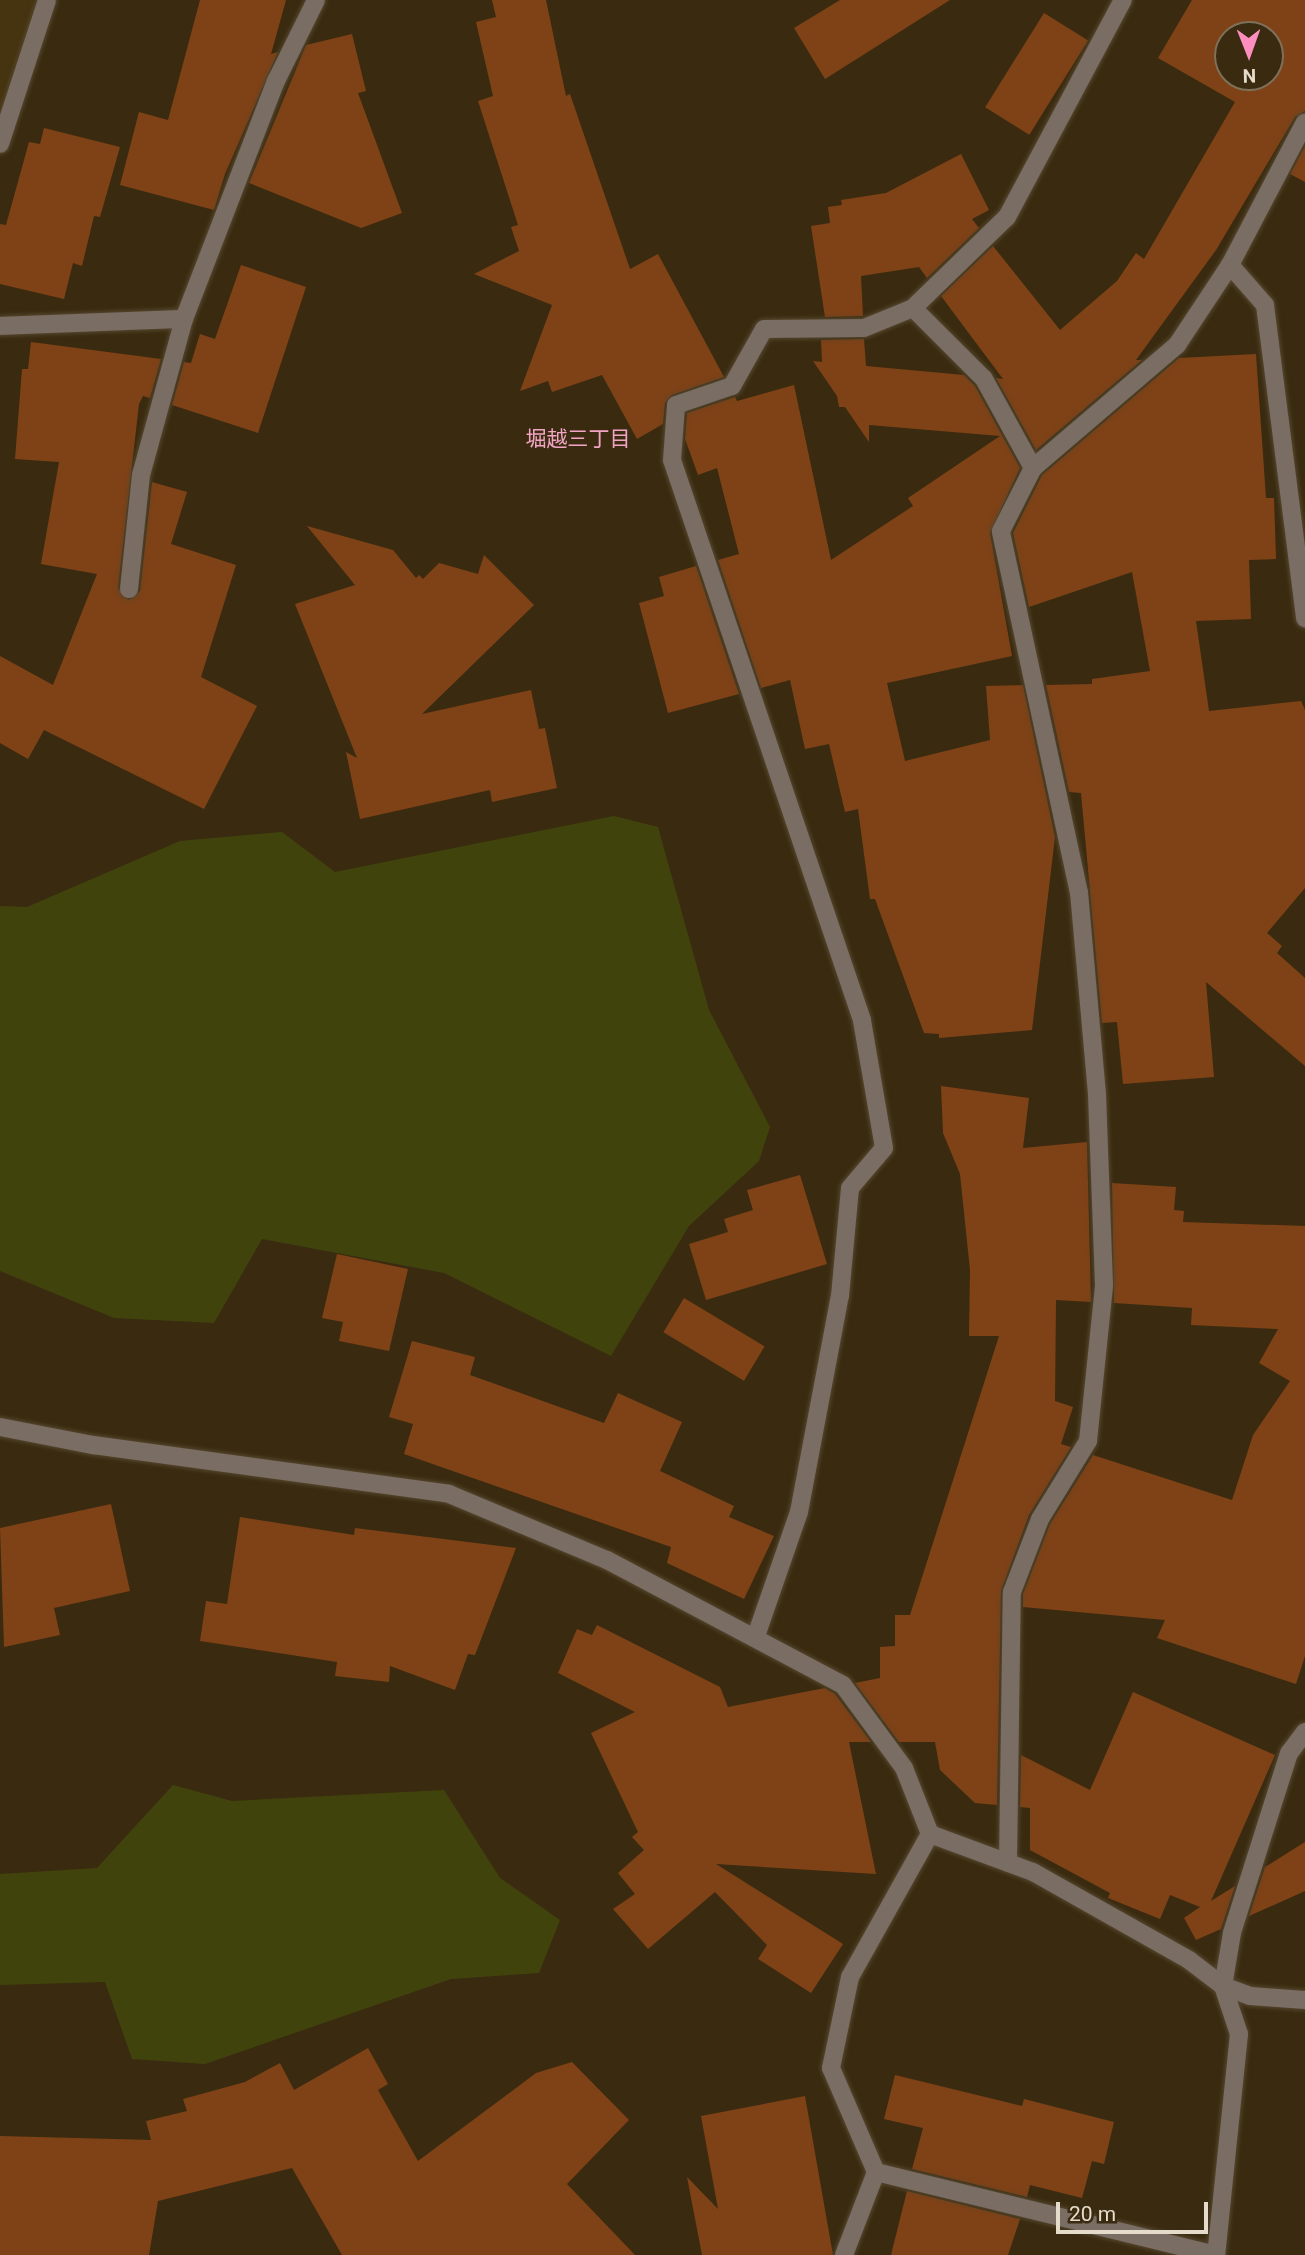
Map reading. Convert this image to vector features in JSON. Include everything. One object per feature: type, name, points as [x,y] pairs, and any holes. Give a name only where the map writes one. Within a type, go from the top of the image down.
[{"type":"street","points":[[0,144],[47,0]]},
{"type":"street","points":[[130,589],[141,475],[184,319],[276,81],[316,0]]},
{"type":"street","points":[[756,1636],[799,1512],[841,1296],[850,1188],[884,1148],[862,1020],[672,460],[676,405],[732,386],[764,330],[864,328],[913,308],[1007,216],[1123,0]]},
{"type":"street","points":[[1008,1863],[1012,1592],[1040,1519],[1088,1441],[1104,1285],[1097,1094],[1079,893],[1001,531],[1033,468],[1177,345],[1230,265],[1305,122]]},
{"type":"street","points":[[1230,265],[1265,304],[1296,462],[1305,618]]},
{"type":"street","points":[[913,308],[984,379],[1033,468]]},
{"type":"street","points":[[0,326],[184,319]]},
{"type":"street","points":[[0,1427],[93,1445],[449,1494],[607,1560],[756,1636],[843,1685],[904,1768],[930,1834],[1033,1872],[1189,1960],[1223,1986],[1250,1996],[1305,2000]]},
{"type":"street","points":[[876,2172],[1216,2255],[1239,2034],[1223,1986],[1232,1933],[1285,1766],[1305,1732]]},
{"type":"street","points":[[844,2255],[876,2172],[831,2068],[849,1977],[930,1834]]},
{"type":"shaded area","points":[[0,0],[37,0],[0,117]]},
{"type":"shaded area","points":[[614,816],[658,827],[709,1010],[770,1127],[759,1161],[689,1226],[611,1356],[444,1273],[262,1239],[214,1323],[114,1318],[0,1271],[0,906],[27,907],[180,841],[282,832],[335,872]]},
{"type":"shaded area","points":[[173,1785],[232,1801],[444,1790],[500,1878],[560,1920],[539,1973],[451,1979],[205,2064],[132,2059],[105,1982],[0,1985],[0,1874],[97,1868]]},
{"type":"building","points":[[200,0],[286,0],[271,54],[278,52],[225,174],[214,210],[120,185],[139,112],[168,120]]},
{"type":"building","points":[[492,0],[546,0],[566,96],[570,94],[630,269],[658,254],[724,377],[672,395],[665,403],[663,424],[637,439],[602,375],[552,392],[548,381],[520,391],[552,305],[474,274],[519,251],[511,227],[518,225],[478,101],[493,96],[476,22],[496,17]]},
{"type":"building","points":[[840,0],[950,0],[825,79],[794,28]]},
{"type":"building","points":[[1192,0],[1305,0],[1305,111],[1295,117],[1216,250],[1136,360],[1142,360],[1036,450],[996,378],[1003,379],[941,296],[993,246],[1060,330],[1117,281],[1136,253],[1144,259],[1235,102],[1216,91],[1284,91],[1284,21],[1214,21],[1214,90],[1158,58]]},
{"type":"building","points":[[1044,13],[1088,41],[1029,135],[985,107]]},
{"type":"building","points":[[352,34],[366,91],[358,93],[402,213],[361,228],[249,183],[306,45]]},
{"type":"building","points":[[44,128],[120,147],[100,217],[94,216],[82,266],[73,263],[64,299],[0,284],[0,224],[6,225],[29,142],[40,144]]},
{"type":"building","points":[[1305,146],[1305,182],[1290,174]]},
{"type":"building","points":[[961,154],[989,210],[972,219],[979,228],[927,278],[919,267],[861,276],[863,316],[825,317],[811,226],[830,223],[828,207],[842,205],[841,200],[886,193]]},
{"type":"building","points":[[241,265],[306,287],[258,433],[172,405],[184,362],[191,363],[200,334],[215,339]]},
{"type":"building","points":[[864,339],[866,366],[964,375],[975,386],[1020,468],[990,533],[1012,656],[887,683],[905,761],[990,740],[986,686],[1023,685],[1055,837],[1032,1030],[939,1038],[939,1034],[924,1033],[875,899],[870,899],[858,809],[845,812],[829,744],[805,749],[790,680],[761,688],[718,560],[739,554],[717,468],[698,475],[685,439],[687,413],[735,397],[737,401],[794,385],[831,560],[913,506],[908,498],[1000,436],[869,425],[869,442],[845,407],[839,407],[837,396],[813,361],[822,362],[821,340]]},
{"type":"building","points":[[31,342],[161,359],[150,398],[143,396],[139,404],[118,588],[129,600],[140,591],[152,482],[187,492],[171,544],[236,565],[201,677],[257,706],[204,809],[44,730],[28,759],[0,743],[0,656],[53,685],[97,574],[41,564],[59,462],[15,459],[22,369],[28,369]]},
{"type":"building","points":[[1256,354],[1266,498],[1274,498],[1276,559],[1249,560],[1251,619],[1196,621],[1209,711],[1301,701],[1305,710],[1305,888],[1267,933],[1282,946],[1277,953],[1305,978],[1305,1066],[1206,982],[1214,1077],[1123,1084],[1117,1022],[1102,1023],[1081,793],[1069,792],[1046,685],[1092,684],[1092,679],[1150,671],[1132,572],[1029,607],[1013,533],[1042,475],[1179,358]]},
{"type":"building","points":[[307,526],[393,550],[416,578],[419,575],[423,579],[439,563],[478,574],[484,555],[534,605],[422,714],[531,690],[539,729],[545,728],[557,788],[492,802],[490,790],[360,819],[346,752],[357,758],[295,604],[355,585]]},
{"type":"building","points":[[696,566],[739,694],[668,713],[639,603],[664,596],[659,577]]},
{"type":"building","points":[[941,1086],[1029,1098],[1023,1148],[1087,1142],[1091,1302],[1056,1300],[1055,1401],[1073,1407],[1061,1444],[1071,1447],[1029,1515],[1001,1591],[997,1805],[975,1803],[940,1770],[935,1742],[899,1742],[855,1683],[880,1678],[880,1647],[895,1646],[895,1615],[910,1615],[999,1336],[969,1336],[970,1270],[960,1174],[943,1133]]},
{"type":"building","points":[[800,1175],[827,1264],[706,1300],[689,1244],[728,1232],[724,1219],[753,1210],[747,1190]]},
{"type":"building","points":[[1112,1183],[1176,1187],[1174,1210],[1184,1211],[1183,1222],[1305,1226],[1305,1656],[1296,1684],[1157,1638],[1165,1620],[1023,1607],[1023,1594],[1050,1524],[1093,1455],[1232,1500],[1253,1435],[1290,1381],[1259,1363],[1278,1329],[1191,1325],[1192,1308],[1114,1303]]},
{"type":"building","points":[[337,1254],[408,1269],[389,1351],[339,1341],[343,1322],[322,1318]]},
{"type":"building","points":[[684,1298],[765,1346],[744,1381],[663,1332]]},
{"type":"building","points":[[412,1341],[475,1357],[470,1375],[604,1423],[618,1393],[682,1422],[660,1471],[734,1506],[729,1517],[774,1536],[744,1599],[667,1563],[671,1547],[404,1454],[413,1424],[389,1417]]},
{"type":"building","points":[[111,1504],[130,1591],[54,1608],[60,1635],[4,1647],[0,1528]]},
{"type":"building","points":[[240,1517],[354,1535],[355,1528],[516,1548],[475,1655],[468,1654],[455,1690],[390,1666],[389,1682],[335,1676],[337,1662],[200,1641],[206,1601],[227,1604]]},
{"type":"building","points":[[597,1625],[720,1687],[728,1707],[825,1688],[835,1694],[871,1742],[849,1742],[876,1874],[716,1864],[843,1944],[811,1993],[758,1959],[767,1945],[715,1892],[648,1949],[613,1909],[635,1894],[618,1873],[644,1850],[632,1837],[638,1832],[591,1733],[635,1712],[558,1673],[577,1629],[592,1635]]},
{"type":"building","points":[[1133,1692],[1275,1755],[1211,1901],[1235,1886],[1221,1929],[1196,1940],[1184,1918],[1200,1907],[1170,1895],[1160,1919],[1108,1898],[1110,1893],[1030,1850],[1030,1808],[1020,1807],[1021,1755],[1090,1790]]},
{"type":"building","points":[[1305,1842],[1305,1891],[1249,1916],[1265,1867]]},
{"type":"building","points":[[368,2048],[388,2084],[378,2090],[418,2161],[536,2073],[572,2062],[629,2120],[567,2184],[635,2255],[342,2255],[292,2168],[158,2201],[149,2255],[0,2255],[0,2136],[151,2140],[146,2121],[187,2111],[183,2099],[245,2082],[280,2063],[294,2090]]},
{"type":"building","points":[[895,2075],[1022,2106],[1024,2099],[1114,2122],[1104,2164],[1092,2161],[1082,2198],[1030,2185],[1027,2197],[912,2169],[923,2128],[884,2119]]},
{"type":"building","points":[[805,2096],[833,2255],[702,2255],[687,2177],[718,2209],[701,2116]]},
{"type":"building","points":[[907,2191],[1020,2219],[1008,2255],[891,2255]]},
{"type":"district","name":"堀越三丁目","points":[[578,439]]}]
